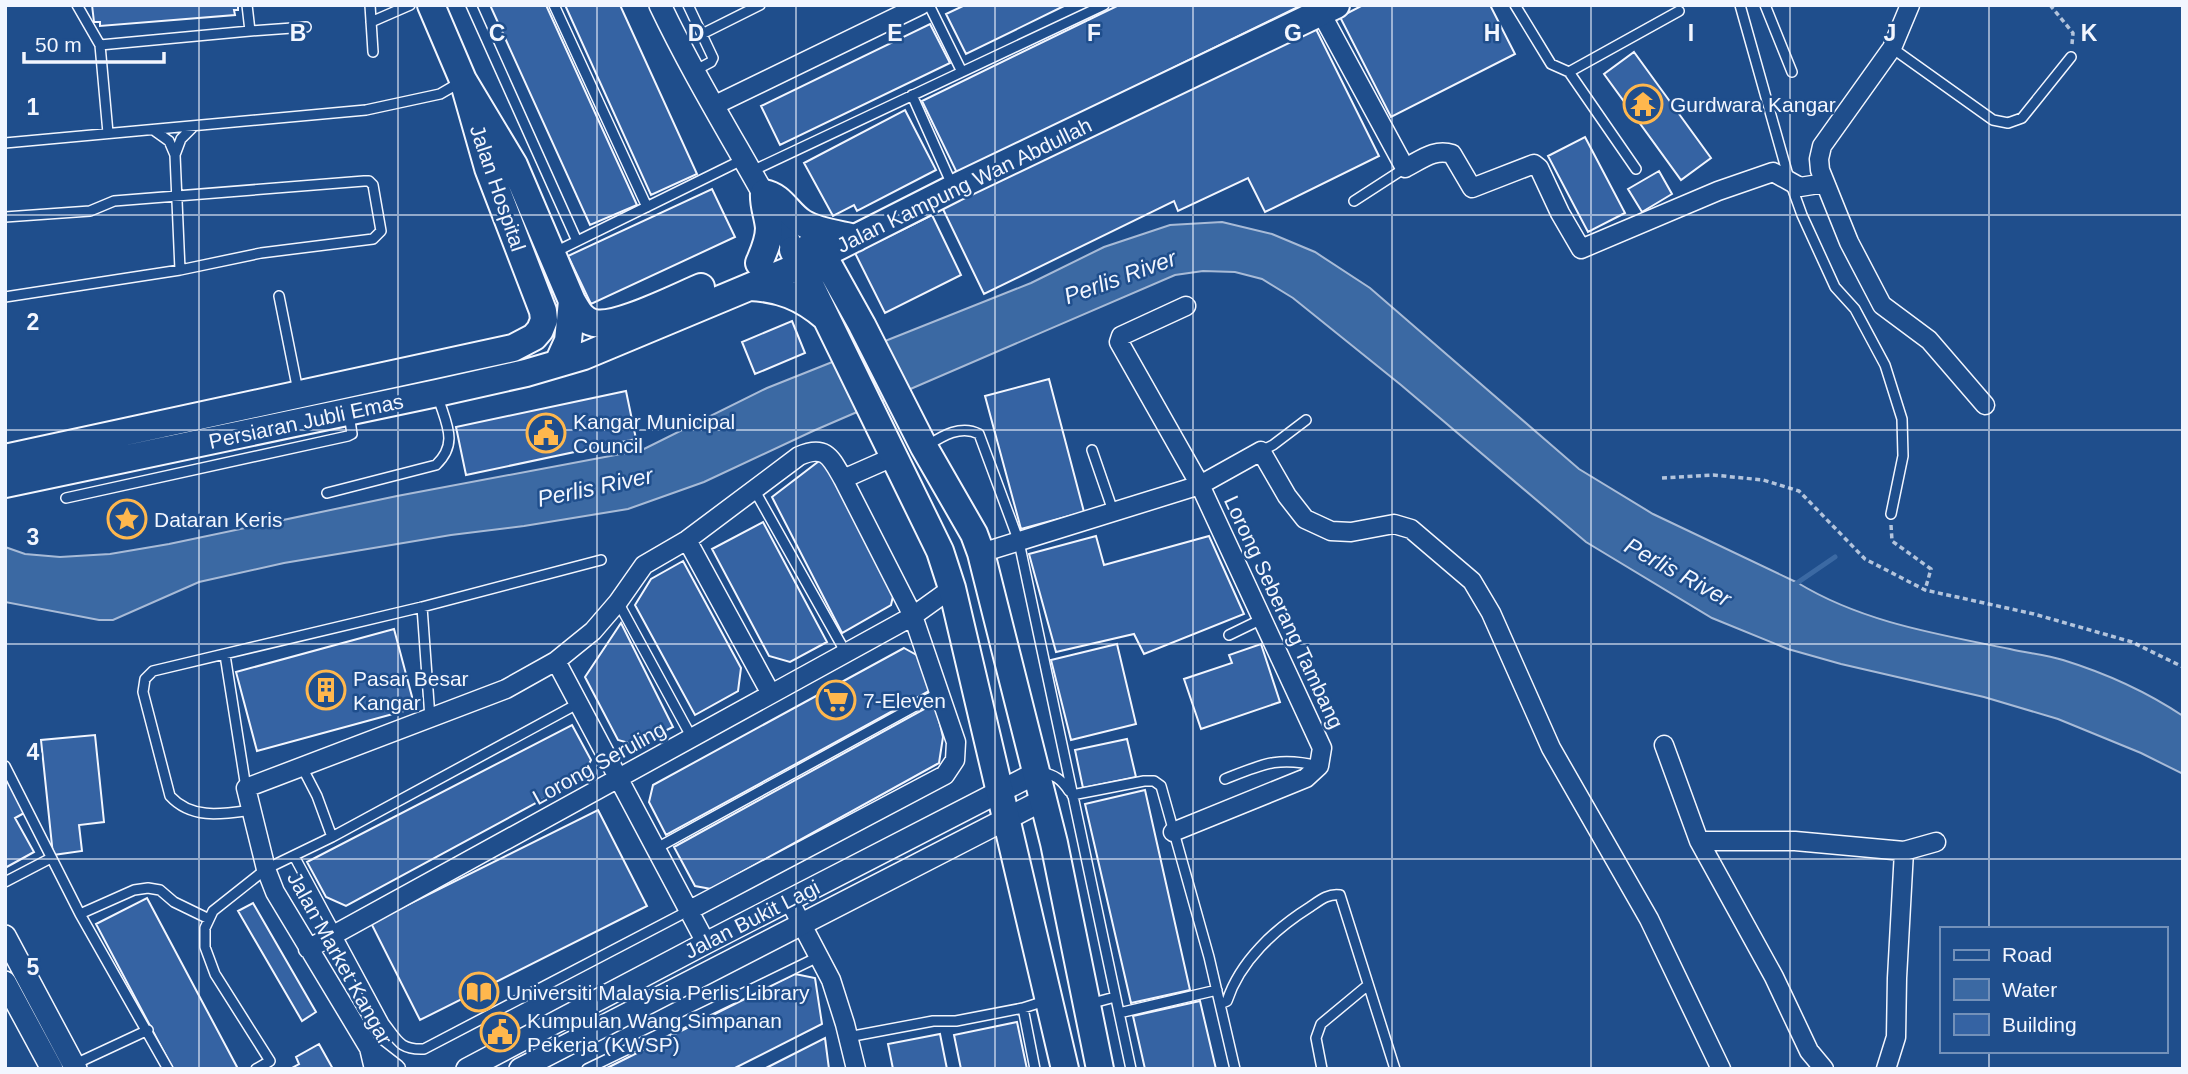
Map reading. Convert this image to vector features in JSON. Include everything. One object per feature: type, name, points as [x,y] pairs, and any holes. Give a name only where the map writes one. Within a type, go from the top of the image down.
[{"type":"main road","name":"Jalan Hospital","points":[[431,5],[463,80],[488,168],[543,312]]},
{"type":"main road","name":"Jalan Kampung Wan Abdullah","points":[[611,346],[744,287],[806,256],[856,238],[1325,8]]},
{"type":"main road","points":[[463,80],[514,165],[572,301],[586,320],[593,323],[614,323],[759,263],[806,256]]},
{"type":"main road","points":[[753,174],[791,214],[810,226],[856,238]]},
{"type":"main road","points":[[753,174],[768,236],[759,263]]},
{"type":"main road","points":[[806,256],[862,325],[905,411],[974,534],[981,553],[1038,772],[1101,1069]]},
{"type":"main road","points":[[806,256],[833,328],[940,551],[952,588],[1065,1069]]},
{"type":"main road","points":[[744,287],[768,288],[791,294],[812,305],[833,328]]},
{"type":"main road","points":[[558,363],[568,341],[572,301]]},
{"type":"main road","points":[[543,312],[570,330],[611,346]]},
{"type":"main road","name":"Persiaran Jubli Emas","points":[[5,458],[299,392],[502,351],[534,337],[542,325],[543,312]]},
{"type":"main road","name":"Persiaran Jubli Emas","points":[[5,484],[526,373],[611,346]]},
{"type":"main road","points":[[429,366],[437,393]]},
{"type":"main road","points":[[5,437],[48,448]]},
{"type":"street","points":[[660,5],[692,72],[806,256]]},
{"type":"street","points":[[1910,5],[1892,48],[1822,146],[1819,159],[1825,183],[1849,242],[1882,305],[1929,340],[1985,405]]},
{"type":"street","points":[[713,106],[918,6]]},
{"type":"street","points":[[1325,8],[1405,168],[1435,152],[1443,151],[1452,154],[1472,188],[1534,164],[1581,249],[1718,191],[1773,172],[1790,179],[1800,187],[1825,183]]},
{"type":"street","name":"Lorong Seberang Tambang","points":[[1186,306],[1121,336],[1119,342],[1200,485],[1322,748],[1319,766]]},
{"type":"street","points":[[246,788],[506,689],[556,661],[593,631],[644,565],[688,540],[799,456],[811,451],[822,451],[830,457],[843,479],[913,616],[957,742],[955,760],[945,775],[688,911]]},
{"type":"street","points":[[981,553],[1200,485],[1261,451],[1305,519],[1331,531],[1351,532],[1394,524],[1411,529],[1472,581],[1491,613],[1551,748],[1649,919],[1720,1069]]},
{"type":"street","points":[[843,479],[893,457]]},
{"type":"street","points":[[688,540],[771,694]]},
{"type":"street","name":"Lorong Seruling","points":[[308,949],[913,616],[952,588]]},
{"type":"street","points":[[556,661],[706,943]]},
{"type":"street","points":[[1664,745],[1699,841],[1774,977],[1809,1051],[1824,1069]]},
{"type":"street","points":[[1173,832],[1306,778],[1319,766]]},
{"type":"street","name":"Jalan Bukit Lagi","points":[[467,1069],[1038,772]]},
{"type":"street","name":"Jalan Market Kangar","points":[[246,788],[266,869],[275,891],[369,1048],[374,1069]]},
{"type":"street","name":"Jalan Bukit Lagi","points":[[530,1066],[1043,800]]},
{"type":"street","points":[[1699,841],[1795,841],[1904,851],[1936,842]]},
{"type":"street","points":[[1886,1069],[1896,1037],[1904,851]]},
{"type":"street","points":[[789,900],[831,980],[856,1069]]},
{"type":"street","points":[[5,936],[74,1067]]},
{"type":"street","points":[[5,982],[52,1069]]},
{"type":"street","points":[[369,1048],[396,1069]]},
{"type":"lane","points":[[78,5],[100,45],[108,133]]},
{"type":"lane","points":[[247,5],[250,31]]},
{"type":"lane","points":[[370,5],[373,52]]},
{"type":"lane","points":[[371,22],[410,5]]},
{"type":"lane","points":[[471,5],[577,241]]},
{"type":"lane","points":[[554,5],[647,207]]},
{"type":"lane","points":[[688,5],[713,58],[711,62],[692,72]]},
{"type":"lane","points":[[702,34],[760,5]]},
{"type":"lane","points":[[552,254],[647,207],[753,174],[912,95],[1104,5]]},
{"type":"lane","points":[[1515,5],[1551,64],[1569,72],[1636,169]]},
{"type":"lane","points":[[1740,5],[1802,215],[1835,287],[1855,309],[1885,365],[1902,419],[1903,456],[1891,514]]},
{"type":"lane","points":[[1765,5],[1792,72]]},
{"type":"lane","points":[[918,6],[962,72]]},
{"type":"lane","points":[[1569,72],[1679,11]]},
{"type":"lane","points":[[100,45],[306,27]]},
{"type":"lane","points":[[1892,48],[1993,120],[2008,123],[2022,118],[2071,57]]},
{"type":"lane","points":[[5,143],[366,110],[440,94],[463,80]]},
{"type":"lane","points":[[912,95],[954,188]]},
{"type":"lane","points":[[175,155],[181,139],[192,127]]},
{"type":"lane","points":[[154,131],[169,141],[175,155],[180,270]]},
{"type":"lane","points":[[1354,201],[1405,168]]},
{"type":"lane","points":[[5,217],[90,211],[114,201],[369,181],[373,185],[381,231],[373,239],[261,253],[180,270],[5,297]]},
{"type":"lane","points":[[279,296],[299,392]]},
{"type":"lane","points":[[327,493],[436,465],[446,455],[451,440],[437,393]]},
{"type":"lane","points":[[66,498],[348,436],[352,434],[349,412]]},
{"type":"lane","points":[[1261,451],[1273,446],[1306,420]]},
{"type":"lane","points":[[925,447],[960,430],[979,434],[1019,542],[1131,1069]]},
{"type":"lane","points":[[1092,450],[1114,511]]},
{"type":"lane","points":[[755,491],[846,653]]},
{"type":"lane","points":[[253,810],[217,815],[179,806],[170,796],[143,692],[145,679],[153,671],[601,561]]},
{"type":"lane","points":[[618,602],[692,738]]},
{"type":"lane","points":[[422,607],[430,718]]},
{"type":"lane","points":[[1229,635],[1262,619]]},
{"type":"lane","points":[[225,655],[246,788]]},
{"type":"lane","points":[[656,849],[939,693]]},
{"type":"lane","points":[[256,1069],[270,1061],[215,974],[205,947],[205,928],[213,911],[266,869],[332,837],[579,704]]},
{"type":"lane","points":[[1225,779],[1264,764],[1284,760],[1319,766]]},
{"type":"lane","points":[[5,765],[80,914],[168,1069]]},
{"type":"lane","points":[[302,767],[317,796],[332,837]]},
{"type":"lane","points":[[1038,772],[1052,774],[1061,780],[1072,795]]},
{"type":"lane","points":[[1072,795],[1144,781],[1161,786],[1217,990],[1235,1069]]},
{"type":"lane","points":[[294,856],[384,1023],[400,1044],[409,1049],[424,1049],[688,911]]},
{"type":"lane","points":[[5,882],[51,858]]},
{"type":"lane","points":[[80,914],[134,890],[148,888],[160,890],[173,902],[209,919]]},
{"type":"lane","points":[[1220,1004],[1227,1001],[1232,986],[1262,944],[1283,923],[1334,894],[1340,895],[1395,1069]]},
{"type":"lane","points":[[587,1069],[818,957]]},
{"type":"lane","points":[[1322,1069],[1316,1038],[1321,1024],[1368,985]]},
{"type":"lane","points":[[1119,1013],[1217,990]]},
{"type":"lane","points":[[1087,1004],[1115,997]]},
{"type":"lane","points":[[848,1037],[933,1021],[956,1021],[1023,1008],[1048,1000]]},
{"type":"lane","points":[[1023,1008],[1035,1069]]},
{"type":"lane","points":[[74,1067],[148,1030]]},
{"type":"path","points":[[2050,5],[2073,33],[2071,57]]},
{"type":"path","points":[[1662,478],[1713,475],[1763,480],[1799,491],[1865,559],[1925,590],[2034,614],[2132,642],[2183,667]]},
{"type":"path","points":[[1891,514],[1892,541],[1931,569],[1925,590]]},
{"type":"water","name":"Perlis River","points":[[1222,222],[1272,234],[1315,252],[1370,288],[1579,469],[1653,514],[1848,608],[1928,632],[2063,660],[2110,677],[2155,699],[2183,716],[2183,774],[2141,753],[2058,719],[1984,697],[1788,649],[1712,618],[1586,542],[1401,385],[1293,298],[1262,279],[1235,272],[1203,271],[1175,275],[813,431],[704,482],[628,509],[284,563],[199,582],[113,620],[99,620],[5,602],[5,547],[25,554],[60,557],[110,554],[642,450],[767,388],[1031,283],[1104,247],[1170,225]]},
{"type":"building","points":[[92,5],[238,5],[238,10],[234,10],[235,15],[100,26],[100,22],[94,22]]},
{"type":"building","points":[[490,5],[546,5],[637,205],[590,225]]},
{"type":"building","points":[[565,5],[620,5],[697,174],[651,195]]},
{"type":"building","points":[[965,5],[1066,5],[966,54],[946,14]]},
{"type":"building","points":[[1119,5],[1300,6],[957,173],[922,101]]},
{"type":"building","points":[[1363,5],[1490,5],[1515,54],[1391,117],[1340,17]]},
{"type":"building","points":[[1313,23],[1379,156],[1265,212],[1248,178],[1178,211],[1174,201],[984,294],[941,205]]},
{"type":"building","points":[[930,24],[950,63],[780,145],[761,106]]},
{"type":"building","points":[[1634,52],[1711,158],[1681,180],[1604,74]]},
{"type":"building","points":[[905,110],[936,170],[857,211],[854,205],[833,216],[804,163]]},
{"type":"building","points":[[1585,137],[1625,213],[1588,232],[1548,156]]},
{"type":"building","points":[[1659,171],[1672,194],[1642,212],[1628,189]]},
{"type":"building","points":[[712,189],[735,237],[591,304],[568,256]]},
{"type":"building","points":[[932,215],[961,275],[885,313],[855,253]]},
{"type":"building","points":[[792,321],[805,353],[755,374],[742,342]]},
{"type":"building","points":[[1049,379],[1084,512],[1021,529],[985,396]]},
{"type":"building","name":"Kangar Municipal Council","points":[[626,391],[636,439],[466,475],[456,427]]},
{"type":"building","points":[[823,458],[894,592],[891,605],[842,633],[772,497]]},
{"type":"building","points":[[763,522],[827,642],[790,662],[769,656],[712,549]]},
{"type":"building","points":[[1096,536],[1104,565],[1209,536],[1244,614],[1144,654],[1134,634],[1056,652],[1029,554]]},
{"type":"building","points":[[683,561],[741,668],[738,691],[695,715],[635,605],[651,579]]},
{"type":"building","points":[[621,623],[673,727],[636,745],[618,740],[585,677]]},
{"type":"building","name":"Pasar Besar Kangar","points":[[394,629],[415,708],[257,751],[236,672]]},
{"type":"building","points":[[1117,644],[1136,724],[1071,740],[1051,660]]},
{"type":"building","points":[[1261,644],[1280,702],[1201,729],[1184,679],[1232,663],[1229,655]]},
{"type":"building","points":[[904,648],[920,657],[931,690],[666,835],[649,802],[653,785]]},
{"type":"building","points":[[935,703],[943,737],[939,763],[711,889],[695,886],[674,847]]},
{"type":"building","points":[[572,725],[591,760],[582,778],[346,906],[326,897],[307,862]]},
{"type":"building","points":[[95,735],[104,822],[79,825],[82,851],[53,855],[41,740]]},
{"type":"building","points":[[1127,739],[1136,777],[1083,788],[1075,750]]},
{"type":"building","points":[[5,776],[26,812],[15,818],[34,852],[5,868]]},
{"type":"building","points":[[1145,790],[1190,990],[1131,1003],[1085,804]]},
{"type":"building","points":[[598,810],[647,906],[420,1020],[371,923]]},
{"type":"building","points":[[147,898],[237,1067],[234,1069],[173,1069],[96,924]]},
{"type":"building","points":[[253,903],[316,1012],[302,1021],[238,911]]},
{"type":"building","points":[[795,974],[815,978],[822,1024],[733,1069],[605,1069]]},
{"type":"building","points":[[1200,1001],[1216,1069],[1145,1069],[1133,1016]]},
{"type":"building","points":[[1017,1022],[1027,1069],[961,1069],[954,1035]]},
{"type":"building","points":[[940,1034],[947,1069],[893,1069],[888,1044]]},
{"type":"building","points":[[825,1038],[829,1069],[764,1069]]},
{"type":"building","points":[[319,1044],[333,1069],[290,1069],[299,1064],[296,1057]]},
{"type":"waterway","points":[[1794,585],[1835,557]]},
{"type":"place","name":"Gurdwara Kangar","points":[[1643,104]]},
{"type":"place","name":"Kangar Municipal Council","points":[[546,433]]},
{"type":"place","name":"Dataran Keris","points":[[127,519]]},
{"type":"place","name":"Pasar Besar Kangar","points":[[326,690]]},
{"type":"place","name":"7-Eleven","points":[[836,700]]},
{"type":"place","name":"Universiti Malaysia Perlis Library","points":[[479,992]]},
{"type":"place","name":"Kumpulan Wang Simpanan Pekerja (KWSP)","points":[[500,1032]]}]
